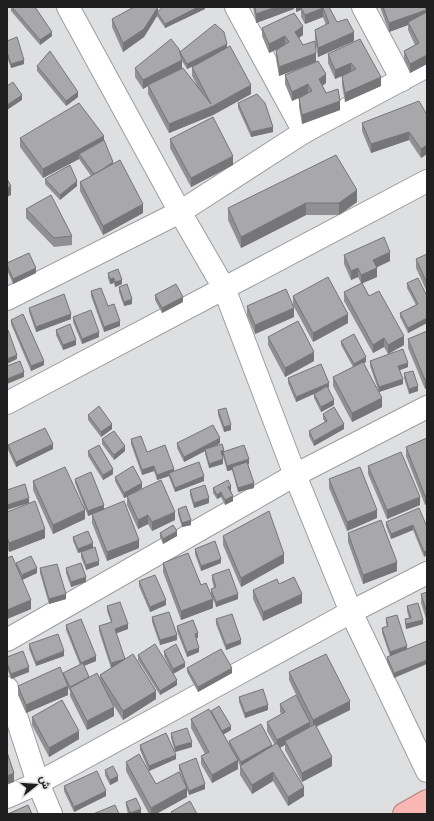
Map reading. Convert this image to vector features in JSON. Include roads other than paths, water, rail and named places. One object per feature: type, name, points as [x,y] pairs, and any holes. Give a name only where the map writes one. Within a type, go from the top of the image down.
[{"type":"highway","points":[[404,814],[427,801]]},
{"type":"street","points":[[68,7],[180,212],[224,288],[295,475],[351,612],[427,771]]},
{"type":"street","points":[[236,7],[304,132]]},
{"type":"street","points":[[363,7],[402,80]]},
{"type":"street","points":[[9,293],[180,212],[304,132],[427,66]]},
{"type":"street","points":[[7,403],[427,181]]},
{"type":"street","points":[[7,640],[295,475],[427,408]]},
{"type":"street","points":[[7,797],[38,783],[351,612],[427,573]]},
{"type":"street","points":[[7,688],[38,783],[51,814]]}]
